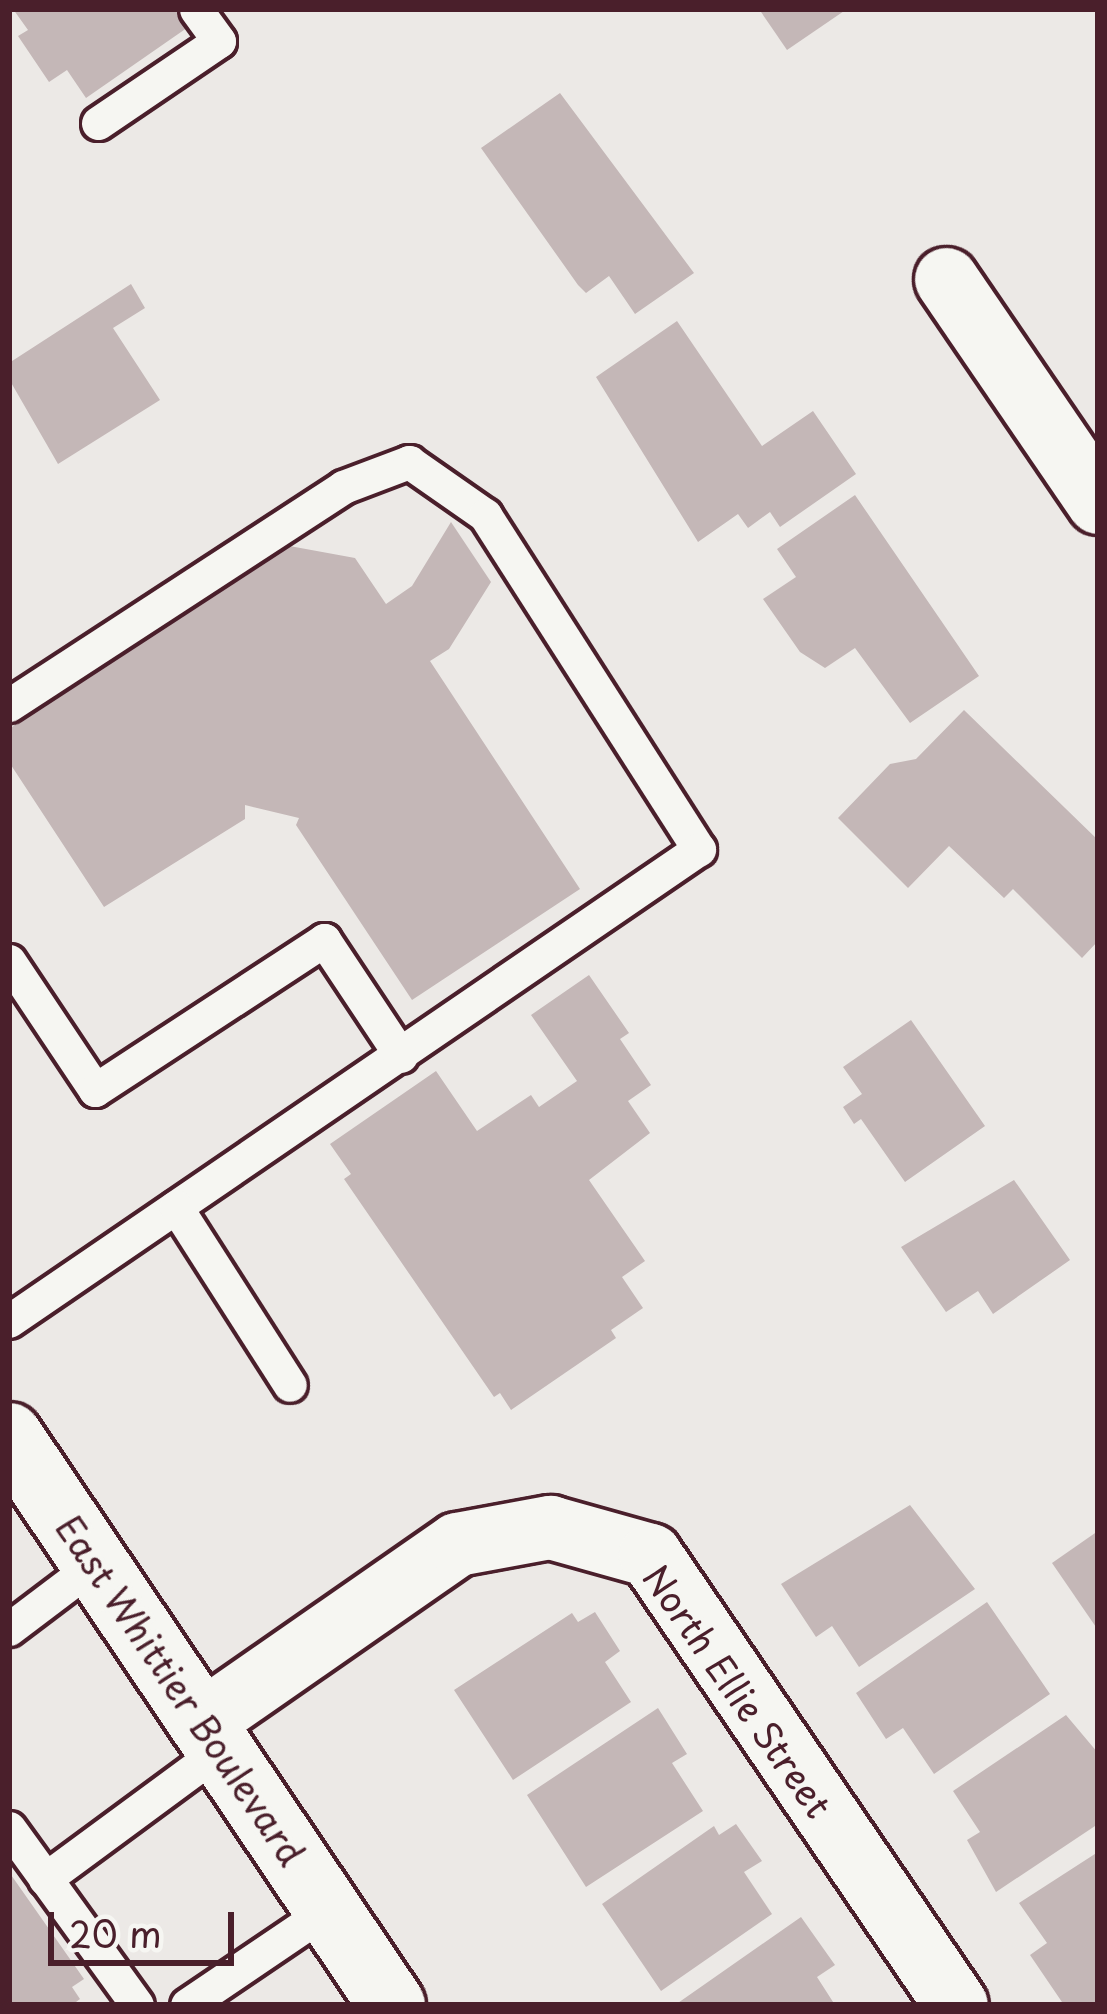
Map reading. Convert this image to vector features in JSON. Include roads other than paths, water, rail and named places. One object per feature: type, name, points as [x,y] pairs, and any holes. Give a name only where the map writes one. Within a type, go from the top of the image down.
[{"type":"main road","name":"East Whittier Boulevard","points":[[9,1436],[392,2005]]},
{"type":"street","points":[[946,279],[1098,502]]},
{"type":"street","name":"North Ellie Street","points":[[210,1736],[457,1544],[550,1527],[650,1556],[956,2005]]},
{"type":"lane","points":[[98,123],[219,41],[196,9]]},
{"type":"lane","points":[[9,705],[344,487],[409,461],[485,515],[698,849],[9,1321]]},
{"type":"lane","points":[[9,961],[95,1090],[324,940],[401,1056]]},
{"type":"lane","points":[[176,1207],[290,1385]]},
{"type":"lane","points":[[9,1629],[95,1564]]},
{"type":"lane","points":[[45,1879],[210,1736]]},
{"type":"lane","points":[[9,1828],[137,2005]]},
{"type":"lane","points":[[187,2005],[329,1909]]}]
